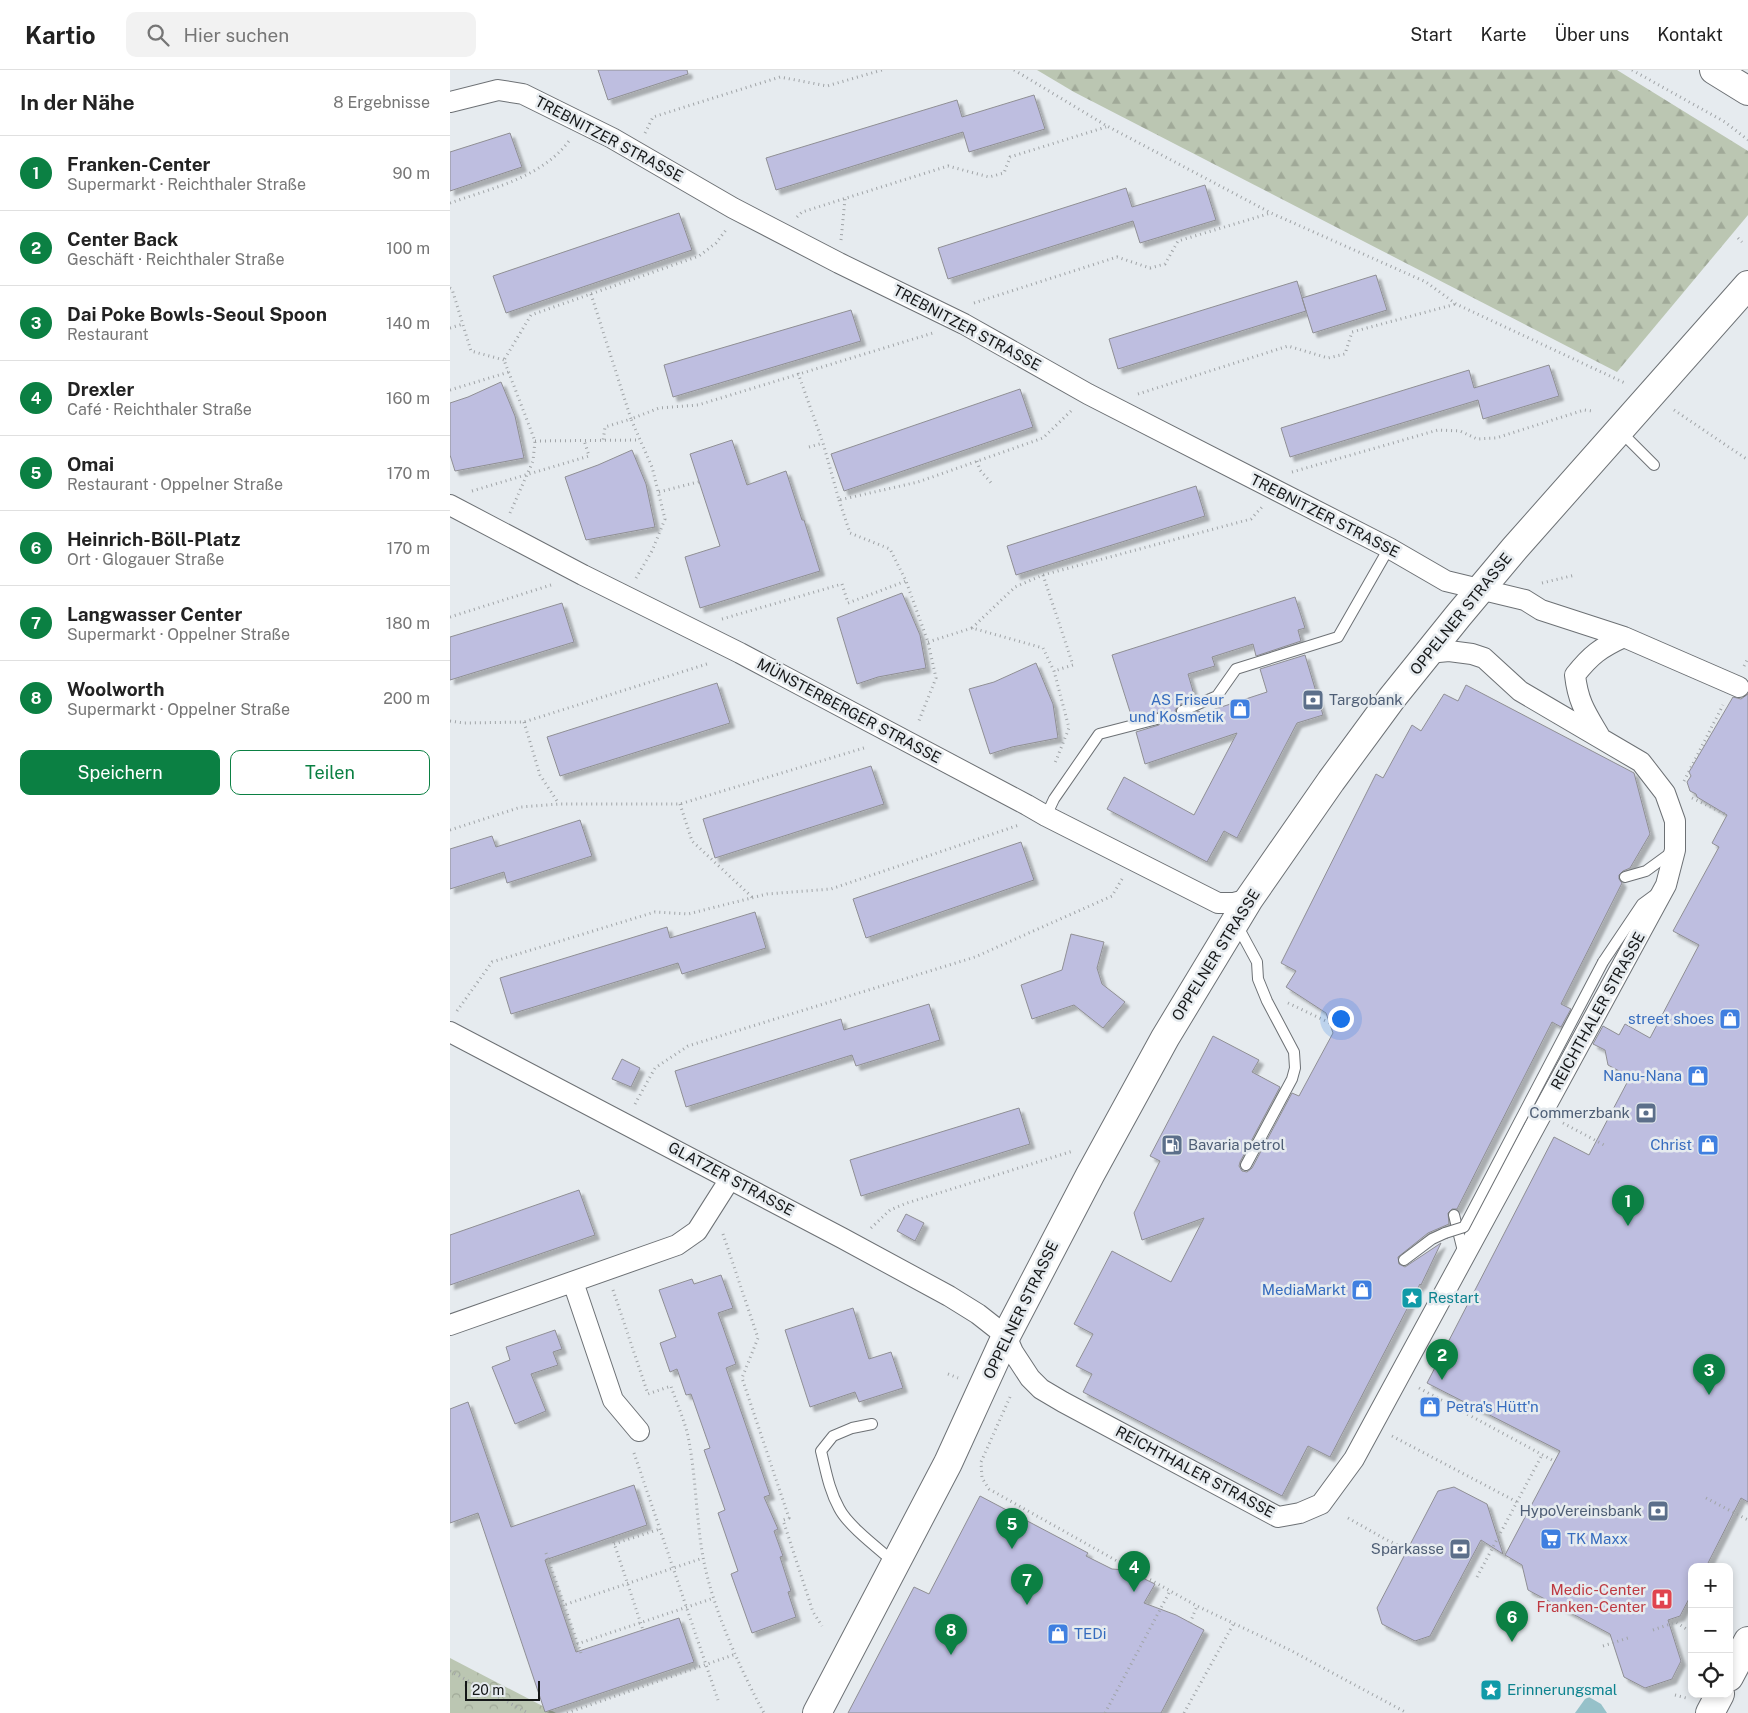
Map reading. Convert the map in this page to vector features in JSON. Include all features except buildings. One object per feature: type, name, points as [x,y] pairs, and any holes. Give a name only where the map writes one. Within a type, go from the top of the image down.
[{"type":"street","points":[[1714,70],[1748,91]]},
{"type":"street","name":"TREBNITZER STRASSE","points":[[450,102],[498,90],[523,94],[635,151],[733,208],[839,263],[964,324],[1088,394],[1389,548],[1446,581],[1525,600],[1557,617],[1624,637],[1738,687]]},
{"type":"street","name":"OPPELNER STRASSE","points":[[817,1713],[957,1444],[1006,1336],[1085,1183],[1192,993],[1249,899],[1331,780],[1428,653],[1480,589],[1748,285]]},
{"type":"street","name":"MÜNSTERBERGER STRASSE","points":[[450,505],[583,575],[740,653],[1046,816],[1218,903],[1234,903],[1249,899]]},
{"type":"street","points":[[1600,737],[1581,706],[1575,675],[1588,659],[1603,647],[1624,637]]},
{"type":"street","name":"REICHTHALER STRASSE","points":[[1006,1336],[1020,1364],[1041,1389],[1278,1517],[1300,1513],[1321,1504],[1354,1459],[1666,886],[1675,850],[1675,821],[1665,792],[1641,762],[1520,691],[1484,658],[1472,654],[1449,651],[1428,653]]},
{"type":"street","name":"GLATZER STRASSE","points":[[452,1024],[623,1122],[949,1296],[978,1314],[1006,1336]]},
{"type":"street","points":[[450,1325],[677,1245],[698,1230],[730,1179]]},
{"type":"street","points":[[573,1282],[613,1400],[639,1431]]},
{"type":"street","points":[[1733,1669],[1748,1641]]},
{"type":"street","points":[[1710,1713],[1718,1698]]},
{"type":"lane","points":[[1620,430],[1654,465]]},
{"type":"lane","points":[[1182,711],[1216,696],[1236,670],[1338,637],[1389,548]]},
{"type":"lane","points":[[1046,816],[1054,799],[1100,734],[1157,719]]},
{"type":"lane","points":[[1625,877],[1646,871],[1675,850]]},
{"type":"lane","points":[[1404,1260],[1432,1239],[1464,1227],[1603,962],[1642,904],[1666,886]]},
{"type":"lane","points":[[1235,922],[1257,962],[1258,979],[1294,1052],[1296,1068],[1246,1165]]},
{"type":"lane","points":[[1454,1215],[1464,1256]]},
{"type":"lane","points":[[872,1424],[852,1428],[832,1436],[821,1451],[829,1486],[840,1510],[866,1538],[896,1563]]},
{"type":"path","points":[[635,151],[653,117],[780,77],[827,86],[882,70]]},
{"type":"path","points":[[1014,70],[1107,126],[1271,213],[1426,282],[1456,304],[1650,395]]},
{"type":"path","points":[[1632,70],[1725,122],[1748,140]]},
{"type":"path","points":[[450,203],[524,178],[558,155],[570,140],[578,121]]},
{"type":"path","points":[[782,232],[802,212],[948,166],[989,177],[1004,173],[1010,157],[1107,126]]},
{"type":"path","points":[[839,263],[845,199]]},
{"type":"path","points":[[504,360],[531,315],[699,256],[716,243],[726,230],[733,208]]},
{"type":"path","points":[[942,313],[1117,257],[1150,268],[1165,264],[1178,241],[1271,213]]},
{"type":"path","points":[[1738,238],[1742,242]]},
{"type":"path","points":[[450,288],[452,289],[471,351],[504,360]]},
{"type":"path","points":[[591,294],[631,419],[652,467],[665,519],[652,551],[626,596]]},
{"type":"path","points":[[1120,411],[1140,392],[1288,346],[1328,358],[1345,354],[1352,332],[1456,304]]},
{"type":"path","points":[[450,328],[463,324]]},
{"type":"path","points":[[603,440],[605,427],[659,408],[698,405],[964,324]]},
{"type":"path","points":[[501,531],[533,461],[535,441],[504,360]]},
{"type":"path","points":[[450,390],[509,372]]},
{"type":"path","points":[[450,830],[521,807],[559,804],[680,804],[914,732],[936,678],[928,642],[906,582],[890,549],[850,533],[823,443],[798,373]]},
{"type":"path","points":[[839,500],[918,482],[1043,438],[1088,394]]},
{"type":"path","points":[[928,642],[972,628],[1015,587],[1043,575],[1251,519],[1292,472],[1438,430],[1460,431],[1477,438],[1496,438],[1584,410],[1592,411]]},
{"type":"path","points":[[1674,410],[1748,460]]},
{"type":"path","points":[[467,492],[589,456],[584,440]]},
{"type":"path","points":[[535,441],[640,440]]},
{"type":"path","points":[[809,447],[823,443]]},
{"type":"path","points":[[977,461],[980,470],[993,485]]},
{"type":"path","points":[[659,492],[702,481]]},
{"type":"path","points":[[450,617],[583,575]]},
{"type":"path","points":[[1043,575],[1073,665],[1054,671]]},
{"type":"path","points":[[1539,584],[1575,575]]},
{"type":"path","points":[[690,628],[842,584],[848,603],[906,582]]},
{"type":"path","points":[[972,628],[1043,648],[1054,671],[1070,728],[1056,762],[1051,769]]},
{"type":"path","points":[[450,721],[464,723],[524,722],[740,653]]},
{"type":"path","points":[[1743,667],[1748,658]]},
{"type":"path","points":[[1686,787],[1684,780],[1725,702]]},
{"type":"path","points":[[524,722],[540,775],[559,804]]},
{"type":"path","points":[[1688,793],[1693,799],[1727,815]]},
{"type":"path","points":[[680,804],[692,842],[753,898]]},
{"type":"path","points":[[452,1024],[492,962],[655,912],[688,914],[767,894],[831,889],[1046,816]]},
{"type":"path","points":[[623,1122],[641,1095],[655,1068],[688,1046],[975,957],[1112,896],[1131,860]]},
{"type":"path","points":[[1286,1002],[1330,1023]]},
{"type":"path","points":[[1561,1122],[1604,1145]]},
{"type":"path","points":[[856,1245],[877,1221],[890,1210],[1081,1148]]},
{"type":"path","points":[[714,1207],[758,1338],[742,1378],[789,1518],[783,1520],[813,1612],[822,1626]]},
{"type":"path","points":[[606,1271],[648,1394],[671,1386],[688,1435],[695,1477],[703,1558],[714,1598],[736,1654],[764,1713]]},
{"type":"path","points":[[1418,1387],[1554,1461]]},
{"type":"path","points":[[1011,1394],[981,1462],[982,1478],[990,1489],[1197,1606],[1290,1650],[1407,1713]]},
{"type":"path","points":[[639,1431],[633,1452],[719,1704]]},
{"type":"path","points":[[1392,1436],[1517,1502]]},
{"type":"path","points":[[1478,1577],[1542,1455]]},
{"type":"path","points":[[1706,1498],[1748,1520]]},
{"type":"path","points":[[1348,1518],[1408,1550]]},
{"type":"path","points":[[614,1544],[660,1529]]},
{"type":"path","points":[[612,1537],[643,1630]]},
{"type":"path","points":[[546,1553],[562,1605],[582,1656]]},
{"type":"path","points":[[562,1605],[703,1558]]},
{"type":"path","points":[[1105,1713],[1170,1591]]},
{"type":"path","points":[[577,1644],[714,1598]]},
{"type":"path","points":[[1190,1623],[1197,1606]]},
{"type":"path","points":[[1653,1630],[1676,1622],[1688,1630]]},
{"type":"path","points":[[1184,1713],[1234,1623]]},
{"type":"path","points":[[1602,1646],[1631,1637]]},
{"type":"path","points":[[567,1713],[736,1654]]},
{"type":"path","points":[[450,1672],[528,1713]]},
{"type":"path","points":[[1675,1695],[1686,1698]]},
{"type":"green space","points":[[1037,70],[1617,70],[1748,151],[1748,215],[1617,372],[1074,92]]},
{"type":"green space","points":[[450,1658],[556,1713],[450,1713]]},
{"type":"water","points":[[1589,1697],[1601,1704],[1607,1713],[1575,1713],[1585,1699]]},
{"type":"place","name":"Targobank","points":[[1313,700]]},
{"type":"place","name":"AS Friseur und Kosmetik","points":[[1240,709]]},
{"type":"place","name":"street shoes","points":[[1730,1019]]},
{"type":"place","name":"Nanu-Nana","points":[[1698,1076]]},
{"type":"place","name":"Commerzbank","points":[[1646,1113]]},
{"type":"place","name":"Bavaria petrol","points":[[1172,1145]]},
{"type":"place","name":"Christ","points":[[1708,1145]]},
{"type":"place","name":"Franken-Center","points":[[1628,1226]]},
{"type":"place","name":"MediaMarkt","points":[[1362,1290]]},
{"type":"place","name":"Restart","points":[[1412,1298]]},
{"type":"place","name":"Center Back","points":[[1442,1380]]},
{"type":"place","name":"Dai Poke Bowls-Seoul Spoon","points":[[1709,1395]]},
{"type":"place","name":"Petra's Hütt'n","points":[[1430,1407]]},
{"type":"place","name":"HypoVereinsbank","points":[[1658,1511]]},
{"type":"place","name":"TK Maxx","points":[[1551,1539]]},
{"type":"place","name":"Omai","points":[[1012,1549]]},
{"type":"place","name":"Sparkasse","points":[[1460,1549]]},
{"type":"place","name":"Drexler","points":[[1134,1592]]},
{"type":"place","name":"Medic-Center Franken-Center","points":[[1662,1599]]},
{"type":"place","name":"Langwasser Center","points":[[1027,1605]]},
{"type":"place","name":"TEDi","points":[[1058,1634]]},
{"type":"place","name":"Heinrich-Böll-Platz","points":[[1512,1642]]},
{"type":"place","name":"Woolworth","points":[[951,1655]]},
{"type":"place","name":"Erinnerungsmal","points":[[1491,1690]]}]
